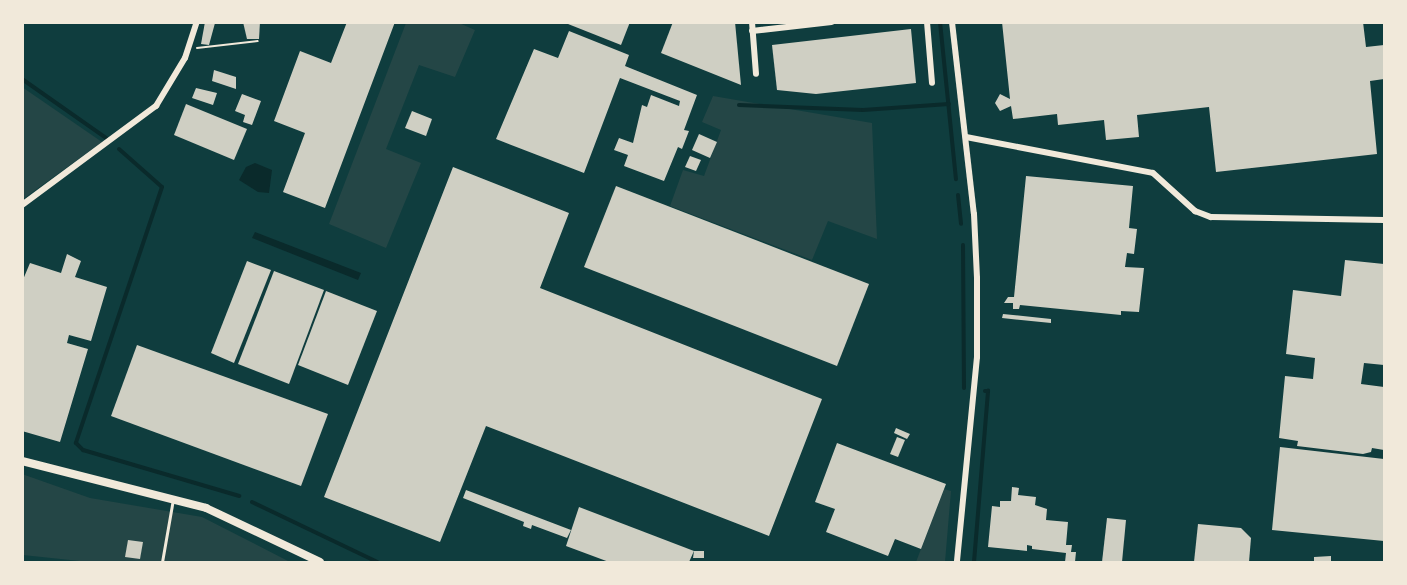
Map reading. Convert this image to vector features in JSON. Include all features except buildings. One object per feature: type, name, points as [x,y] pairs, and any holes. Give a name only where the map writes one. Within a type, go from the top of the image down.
[{"type":"street","points":[[22,205],[156,106],[188,49],[197,22]]},
{"type":"street","points":[[752,22],[756,74]]},
{"type":"street","points":[[752,31],[831,22]]},
{"type":"street","points":[[927,22],[932,83]]},
{"type":"street","points":[[952,22],[974,214],[977,357],[957,562]]},
{"type":"street","points":[[966,137],[1153,173],[1162,178],[1195,211],[1211,217],[1384,220]]},
{"type":"street","points":[[22,460],[173,499],[234,520],[320,562]]},
{"type":"lane","points":[[162,562],[173,499]]},
{"type":"path","points":[[188,49],[258,41]]},
{"type":"shaded area","points":[[406,23],[459,23],[475,30],[455,77],[419,65],[386,149],[421,163],[386,248],[329,224]]},
{"type":"shaded area","points":[[22,87],[102,142],[23,199],[22,199]]},
{"type":"shaded area","points":[[713,96],[872,123],[877,239],[828,221],[812,260],[670,206],[683,170],[704,176],[721,130],[702,122]]},
{"type":"shaded area","points":[[255,163],[272,170],[269,193],[258,192],[239,180],[246,167]]},
{"type":"shaded area","points":[[255,232],[361,273],[358,280],[252,238]]},
{"type":"shaded area","points":[[22,474],[90,498],[202,517],[290,562],[89,562],[23,555]]},
{"type":"shaded area","points":[[944,489],[951,491],[945,562],[916,562]]},
{"type":"waterway","points":[[940,22],[956,179]]},
{"type":"waterway","points":[[22,79],[106,138]]},
{"type":"waterway","points":[[739,105],[863,110],[949,104]]},
{"type":"waterway","points":[[119,149],[162,187],[76,443],[83,450],[239,496]]},
{"type":"waterway","points":[[958,195],[961,224]]},
{"type":"waterway","points":[[963,245],[964,388]]},
{"type":"waterway","points":[[974,562],[988,391],[985,391]]},
{"type":"waterway","points":[[252,502],[377,562]]}]
